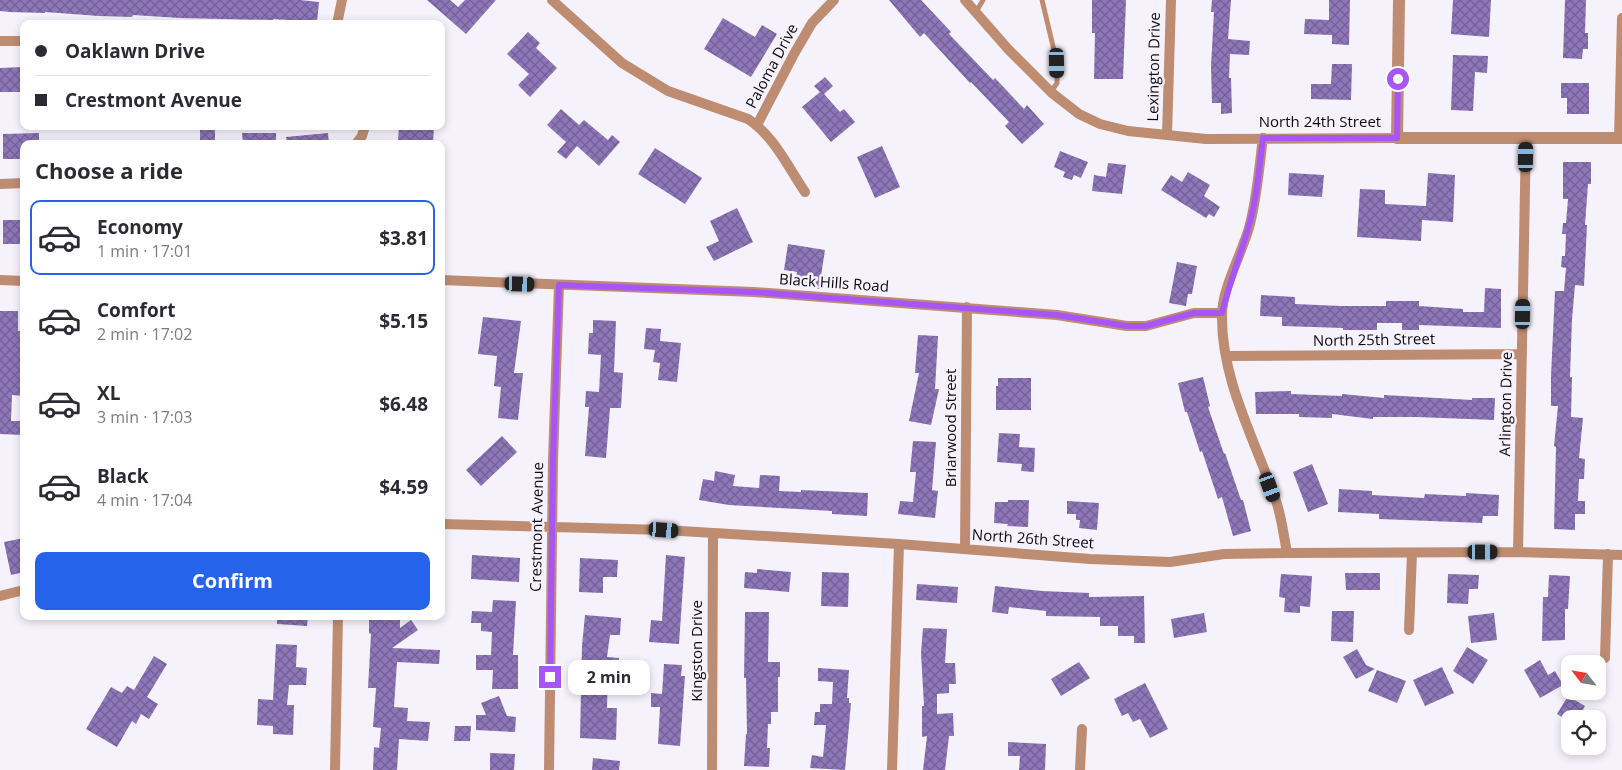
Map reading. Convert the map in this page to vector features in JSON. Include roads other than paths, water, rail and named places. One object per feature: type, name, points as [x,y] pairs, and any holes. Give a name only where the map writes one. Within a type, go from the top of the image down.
[{"type":"street","points":[[339,20],[342,0]]},
{"type":"street","points":[[552,0],[622,64],[668,91],[748,119],[757,125],[769,138],[805,192]]},
{"type":"street","name":"Paloma Drive","points":[[757,125],[812,23],[834,0]]},
{"type":"street","name":"North 24th Street","points":[[964,0],[1008,49],[1051,92],[1079,114],[1100,124],[1128,131],[1206,139],[1621,138]]},
{"type":"street","name":"Lexington Drive","points":[[1168,135],[1171,0]]},
{"type":"street","points":[[1397,138],[1399,0]]},
{"type":"street","points":[[1621,138],[1622,18]]},
{"type":"street","points":[[0,41],[20,41]]},
{"type":"street","name":"Arlington Drive","points":[[1518,552],[1526,137]]},
{"type":"street","points":[[1263,138],[1249,228],[1226,293],[1222,313],[1226,356],[1235,394],[1277,506],[1287,553]]},
{"type":"street","points":[[0,184],[20,183]]},
{"type":"street","points":[[0,280],[20,281]]},
{"type":"street","name":"Black Hills Road","points":[[445,280],[754,292],[1057,315],[1136,326],[1146,326],[1194,313],[1222,313]]},
{"type":"street","name":"Crestmont Avenue","points":[[549,770],[553,460],[559,285]]},
{"type":"street","name":"Briarwood Street","points":[[965,549],[967,308]]},
{"type":"street","name":"North 25th Street","points":[[1226,356],[1522,354]]},
{"type":"street","name":"North 26th Street","points":[[445,524],[664,530],[899,544],[1090,559],[1170,562],[1224,554],[1518,552],[1622,554]]},
{"type":"street","name":"Kingston Drive","points":[[712,770],[713,533]]},
{"type":"street","points":[[892,770],[899,544]]},
{"type":"street","points":[[1409,630],[1412,553]]},
{"type":"street","points":[[1605,655],[1608,554]]},
{"type":"street","points":[[0,596],[20,591]]},
{"type":"street","points":[[335,770],[338,620]]},
{"type":"street","points":[[1080,770],[1082,729]]},
{"type":"lane","points":[[975,12],[983,0]]},
{"type":"lane","points":[[1042,0],[1057,63],[1057,83],[1051,92]]}]
